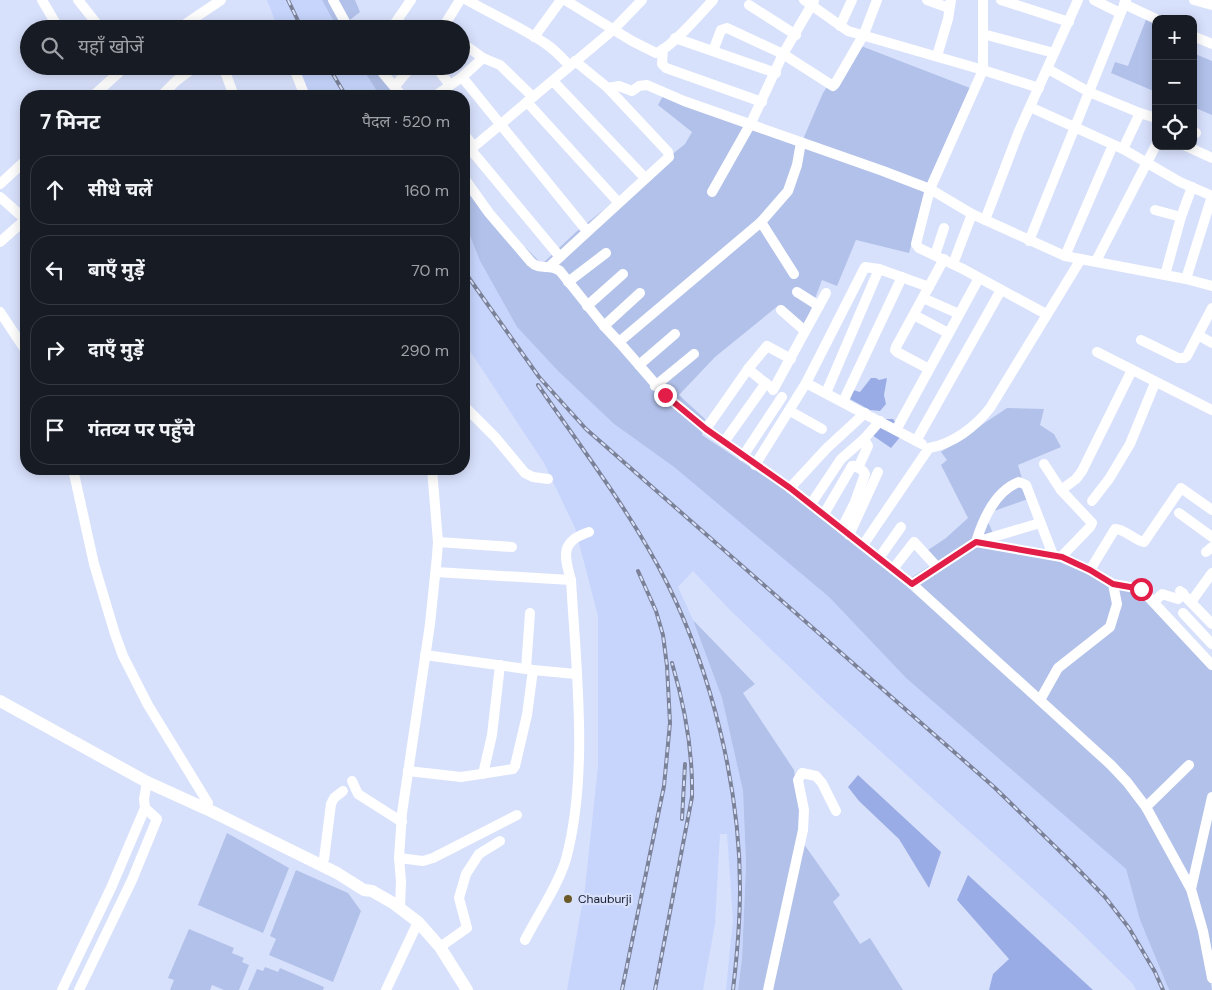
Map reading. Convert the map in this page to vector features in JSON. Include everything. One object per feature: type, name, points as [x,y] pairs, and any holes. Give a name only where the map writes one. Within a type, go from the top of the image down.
[{"type":"main road","points":[[0,691],[92,744],[368,882],[372,891]]},
{"type":"main road","points":[[0,702],[147,782],[213,812],[337,873],[364,890],[372,891],[393,902],[418,922],[440,947],[465,989]]},
{"type":"street","points":[[42,0],[54,20]]},
{"type":"street","points":[[78,0],[94,20]]},
{"type":"street","points":[[188,20],[207,3],[221,0]]},
{"type":"street","points":[[397,20],[410,0]]},
{"type":"street","points":[[448,20],[460,0]]},
{"type":"street","points":[[467,0],[547,44],[608,88],[670,155],[668,160],[618,202],[549,267]]},
{"type":"street","points":[[534,37],[561,0]]},
{"type":"street","points":[[565,0],[613,30],[652,51],[659,52],[713,0]]},
{"type":"street","points":[[560,257],[470,151],[613,30],[642,0]]},
{"type":"street","points":[[840,26],[852,0]]},
{"type":"street","points":[[713,51],[721,30],[725,28],[784,54],[833,86],[864,34],[877,0]]},
{"type":"street","points":[[927,0],[950,4],[937,56]]},
{"type":"street","points":[[983,0],[983,70],[930,189],[916,244],[920,248],[1046,314]]},
{"type":"street","points":[[1001,0],[1069,22]]},
{"type":"street","points":[[985,220],[1030,107],[1078,0]]},
{"type":"street","points":[[1094,0],[1123,6],[1152,17]]},
{"type":"street","points":[[1194,0],[1212,5]]},
{"type":"street","points":[[336,1],[345,20]]},
{"type":"street","points":[[712,192],[762,102],[784,54],[796,35],[810,2],[840,26],[848,30],[1039,88]]},
{"type":"street","points":[[749,5],[796,35]]},
{"type":"street","points":[[1029,241],[1123,6]]},
{"type":"street","points":[[983,34],[1054,53]]},
{"type":"street","points":[[675,38],[776,73]]},
{"type":"street","points":[[1197,38],[1212,44]]},
{"type":"street","points":[[470,49],[483,58],[500,65],[618,202]]},
{"type":"street","points":[[663,49],[662,64],[666,68],[762,102]]},
{"type":"street","points":[[470,70],[483,58]]},
{"type":"street","points":[[1048,69],[1089,92],[1152,117]]},
{"type":"street","points":[[101,90],[117,75]]},
{"type":"street","points":[[167,90],[183,75]]},
{"type":"street","points":[[226,75],[232,90]]},
{"type":"street","points":[[297,75],[303,90]]},
{"type":"street","points":[[385,75],[398,90]]},
{"type":"street","points":[[395,86],[404,75]]},
{"type":"street","points":[[442,75],[450,85]]},
{"type":"street","points":[[443,90],[465,75]]},
{"type":"street","points":[[462,78],[587,231]]},
{"type":"street","points":[[553,81],[645,178]]},
{"type":"street","points":[[608,88],[619,86],[632,91],[639,86],[647,85],[684,101],[751,123],[930,189],[972,214],[1065,256],[1186,279],[1212,286]]},
{"type":"street","points":[[1030,107],[1113,144],[1212,196],[1186,279]]},
{"type":"street","points":[[1123,149],[1140,113]]},
{"type":"street","points":[[619,342],[761,222],[788,191],[802,142]]},
{"type":"street","points":[[1065,256],[1113,144]]},
{"type":"street","points":[[1096,261],[1154,150]]},
{"type":"street","points":[[1195,150],[1212,158]]},
{"type":"street","points":[[0,184],[20,166]]},
{"type":"street","points":[[470,186],[489,213],[534,266],[542,268],[555,267],[560,271],[655,386],[706,429],[790,488],[912,584],[1111,765],[1146,806],[1191,889],[1203,932],[1212,978]]},
{"type":"street","points":[[1165,275],[1181,217],[1192,187]]},
{"type":"street","points":[[0,197],[20,215]]},
{"type":"street","points":[[1155,210],[1181,217]]},
{"type":"street","points":[[953,264],[972,214]]},
{"type":"street","points":[[761,222],[794,274]]},
{"type":"street","points":[[0,242],[20,225]]},
{"type":"street","points":[[929,369],[895,350],[929,286],[939,257],[944,228]]},
{"type":"street","points":[[568,282],[606,253]]},
{"type":"street","points":[[806,383],[929,448],[942,446],[962,433],[985,414],[1014,372],[1046,314],[1081,259]]},
{"type":"street","points":[[755,465],[806,383],[864,268],[867,266],[879,269],[929,286]]},
{"type":"street","points":[[826,393],[879,269]]},
{"type":"street","points":[[587,306],[624,274]]},
{"type":"street","points":[[843,402],[902,277]]},
{"type":"street","points":[[896,430],[979,278]]},
{"type":"street","points":[[916,441],[1001,290]]},
{"type":"street","points":[[797,292],[819,306]]},
{"type":"street","points":[[604,326],[640,293]]},
{"type":"street","points":[[724,442],[791,359],[826,293]]},
{"type":"street","points":[[923,298],[959,314]]},
{"type":"street","points":[[1141,340],[1182,359],[1187,356],[1212,308]]},
{"type":"street","points":[[781,310],[805,331]]},
{"type":"street","points":[[0,312],[20,342]]},
{"type":"street","points":[[914,315],[948,333]]},
{"type":"street","points":[[639,365],[675,334]]},
{"type":"street","points":[[1198,335],[1212,343]]},
{"type":"street","points":[[706,429],[748,369],[767,346],[791,359]]},
{"type":"street","points":[[1097,352],[1212,410]]},
{"type":"street","points":[[655,386],[694,354]]},
{"type":"street","points":[[748,369],[770,386],[792,408],[822,429]]},
{"type":"street","points":[[1061,490],[1076,479],[1082,471],[1132,370]]},
{"type":"street","points":[[1092,501],[1109,479],[1130,444],[1155,382]]},
{"type":"street","points":[[743,456],[782,397]]},
{"type":"street","points":[[470,412],[495,437],[525,473],[533,477],[548,479]]},
{"type":"street","points":[[790,488],[832,443],[865,413]]},
{"type":"street","points":[[810,504],[841,460],[880,421]]},
{"type":"street","points":[[858,468],[868,446],[864,439]]},
{"type":"street","points":[[863,545],[929,448]]},
{"type":"street","points":[[1044,464],[1061,490],[1092,523],[1090,527],[1057,556]]},
{"type":"street","points":[[824,514],[850,468],[853,466],[858,468],[865,476],[846,531]]},
{"type":"street","points":[[846,531],[878,472]]},
{"type":"street","points":[[74,475],[94,564],[123,656],[148,705],[208,803]]},
{"type":"street","points":[[400,908],[401,881],[399,858],[402,822],[436,572],[438,542],[432,475]]},
{"type":"street","points":[[976,542],[988,511],[1007,488],[1019,482],[1026,485],[1040,523],[1057,556]]},
{"type":"street","points":[[1090,570],[1115,529],[1120,529],[1144,542],[1181,488],[1212,510]]},
{"type":"street","points":[[1179,513],[1212,537]]},
{"type":"street","points":[[912,584],[976,542],[1040,523]]},
{"type":"street","points":[[879,558],[901,527]]},
{"type":"street","points":[[524,940],[565,861],[574,824],[579,754],[571,580],[565,561],[565,551],[574,539],[589,532]]},
{"type":"street","points":[[438,542],[512,547]]},
{"type":"street","points":[[893,569],[914,542],[937,567]]},
{"type":"street","points":[[976,542],[1057,556],[1090,570],[1113,584],[1141,589],[1211,661]]},
{"type":"street","points":[[436,572],[571,580]]},
{"type":"street","points":[[1191,602],[1212,573]]},
{"type":"street","points":[[1040,700],[1058,668],[1110,627],[1117,604],[1113,584]]},
{"type":"street","points":[[1154,602],[1162,594],[1178,599],[1182,592],[1210,618],[1190,641]]},
{"type":"street","points":[[408,771],[461,777],[508,771],[514,768],[527,715],[530,613]]},
{"type":"street","points":[[1183,613],[1212,644]]},
{"type":"street","points":[[425,655],[576,674]]},
{"type":"street","points":[[483,774],[492,734],[500,665]]},
{"type":"street","points":[[1146,806],[1189,765]]},
{"type":"street","points":[[768,990],[803,830],[804,810],[798,780],[802,773],[816,776],[822,783],[836,811]]},
{"type":"street","points":[[352,781],[358,794],[402,822]]},
{"type":"street","points":[[62,990],[111,888],[145,808],[144,799],[147,782]]},
{"type":"street","points":[[324,859],[331,804],[334,798],[342,791]]},
{"type":"street","points":[[1191,889],[1212,798]]},
{"type":"street","points":[[79,990],[132,880],[157,820],[145,808]]},
{"type":"street","points":[[399,858],[423,861],[434,858],[516,815]]},
{"type":"street","points":[[440,947],[467,928],[459,898],[466,874],[479,854],[500,841]]},
{"type":"street","points":[[386,990],[418,922]]},
{"type":"shaded area","points":[[267,0],[324,0],[334,20],[275,20]]},
{"type":"shaded area","points":[[322,0],[355,0],[360,12],[350,20],[333,20]]},
{"type":"shaded area","points":[[1147,17],[1152,20],[1152,90],[1111,73],[1115,62],[1128,66]]},
{"type":"shaded area","points":[[856,44],[970,88],[928,181],[909,253],[856,240],[837,286],[822,280],[805,325],[779,305],[715,357],[679,395],[705,419],[702,435],[809,506],[904,582],[936,562],[928,550],[946,538],[968,518],[941,465],[947,460],[941,452],[1007,408],[1044,409],[1040,425],[1054,434],[1061,447],[1018,465],[1028,499],[994,511],[988,522],[997,542],[1061,555],[1114,581],[1142,587],[1212,661],[1212,968],[1208,968],[1212,990],[1169,990],[1140,920],[1126,869],[906,678],[829,597],[674,467],[614,424],[558,371],[517,327],[480,261],[470,236],[470,183],[519,245],[526,248],[542,264],[576,232],[685,144],[692,132],[658,105],[664,94],[795,143],[804,137],[823,93]]},
{"type":"shaded area","points":[[1197,55],[1212,61],[1212,115],[1197,109]]},
{"type":"shaded area","points":[[300,75],[367,75],[376,90],[307,90]]},
{"type":"shaded area","points":[[367,75],[388,75],[400,90],[376,90]]},
{"type":"shaded area","points":[[470,236],[480,261],[517,327],[558,371],[614,424],[674,467],[829,597],[906,678],[1126,869],[1140,920],[1169,990],[1136,990],[1133,984],[1072,924],[827,703],[729,609],[693,571],[678,587],[693,620],[722,698],[743,791],[746,864],[742,959],[738,990],[726,990],[733,919],[727,834],[720,834],[715,924],[703,990],[567,990],[585,888],[598,766],[598,616],[575,528],[544,463],[470,351]]},
{"type":"shaded area","points":[[871,378],[879,380],[887,378],[884,395],[886,404],[880,411],[870,410],[848,398],[853,390],[860,392]]},
{"type":"shaded area","points":[[884,419],[893,419],[900,428],[901,436],[891,448],[872,435]]},
{"type":"shaded area","points":[[693,620],[755,684],[743,693],[794,770],[801,818],[801,840],[840,895],[833,902],[860,944],[870,938],[903,990],[738,990],[742,959],[746,864],[743,791],[722,698]]},
{"type":"shaded area","points":[[858,775],[941,852],[929,888],[899,839],[859,801],[848,787]]},
{"type":"shaded area","points":[[227,833],[289,868],[263,933],[198,905]]},
{"type":"shaded area","points":[[296,870],[348,893],[361,911],[333,982],[269,955],[276,939],[270,936]]},
{"type":"shaded area","points":[[968,875],[1093,990],[989,990],[993,974],[1009,959],[957,900]]},
{"type":"shaded area","points":[[189,929],[234,948],[232,953],[244,958],[242,962],[249,965],[239,990],[224,990],[212,985],[210,990],[170,990],[174,980],[168,978]]},
{"type":"shaded area","points":[[265,967],[278,972],[280,968],[324,987],[323,990],[248,990],[257,969],[263,971]]},
{"type":"railway","points":[[288,0],[298,20]]},
{"type":"railway","points":[[333,75],[342,90]]},
{"type":"railway","points":[[470,279],[539,377],[586,429],[994,787],[1073,864],[1105,897],[1129,928],[1155,972],[1163,990]]},
{"type":"railway","points":[[538,385],[639,533],[668,585],[684,619],[698,656],[721,732],[735,811],[740,888],[733,990]]},
{"type":"railway","points":[[622,990],[664,786],[670,723],[667,666],[663,635],[656,611],[638,571]]},
{"type":"railway","points":[[655,990],[692,797],[691,763],[687,730],[681,696],[672,663]]},
{"type":"railway","points":[[682,819],[685,764]]},
{"type":"place","name":"Chauburji","points":[[568,899]]},
{"type":"route","points":[[665,395],[706,429],[824,514],[912,584],[976,542],[1062,557],[1090,570],[1113,584],[1141,589]]}]
